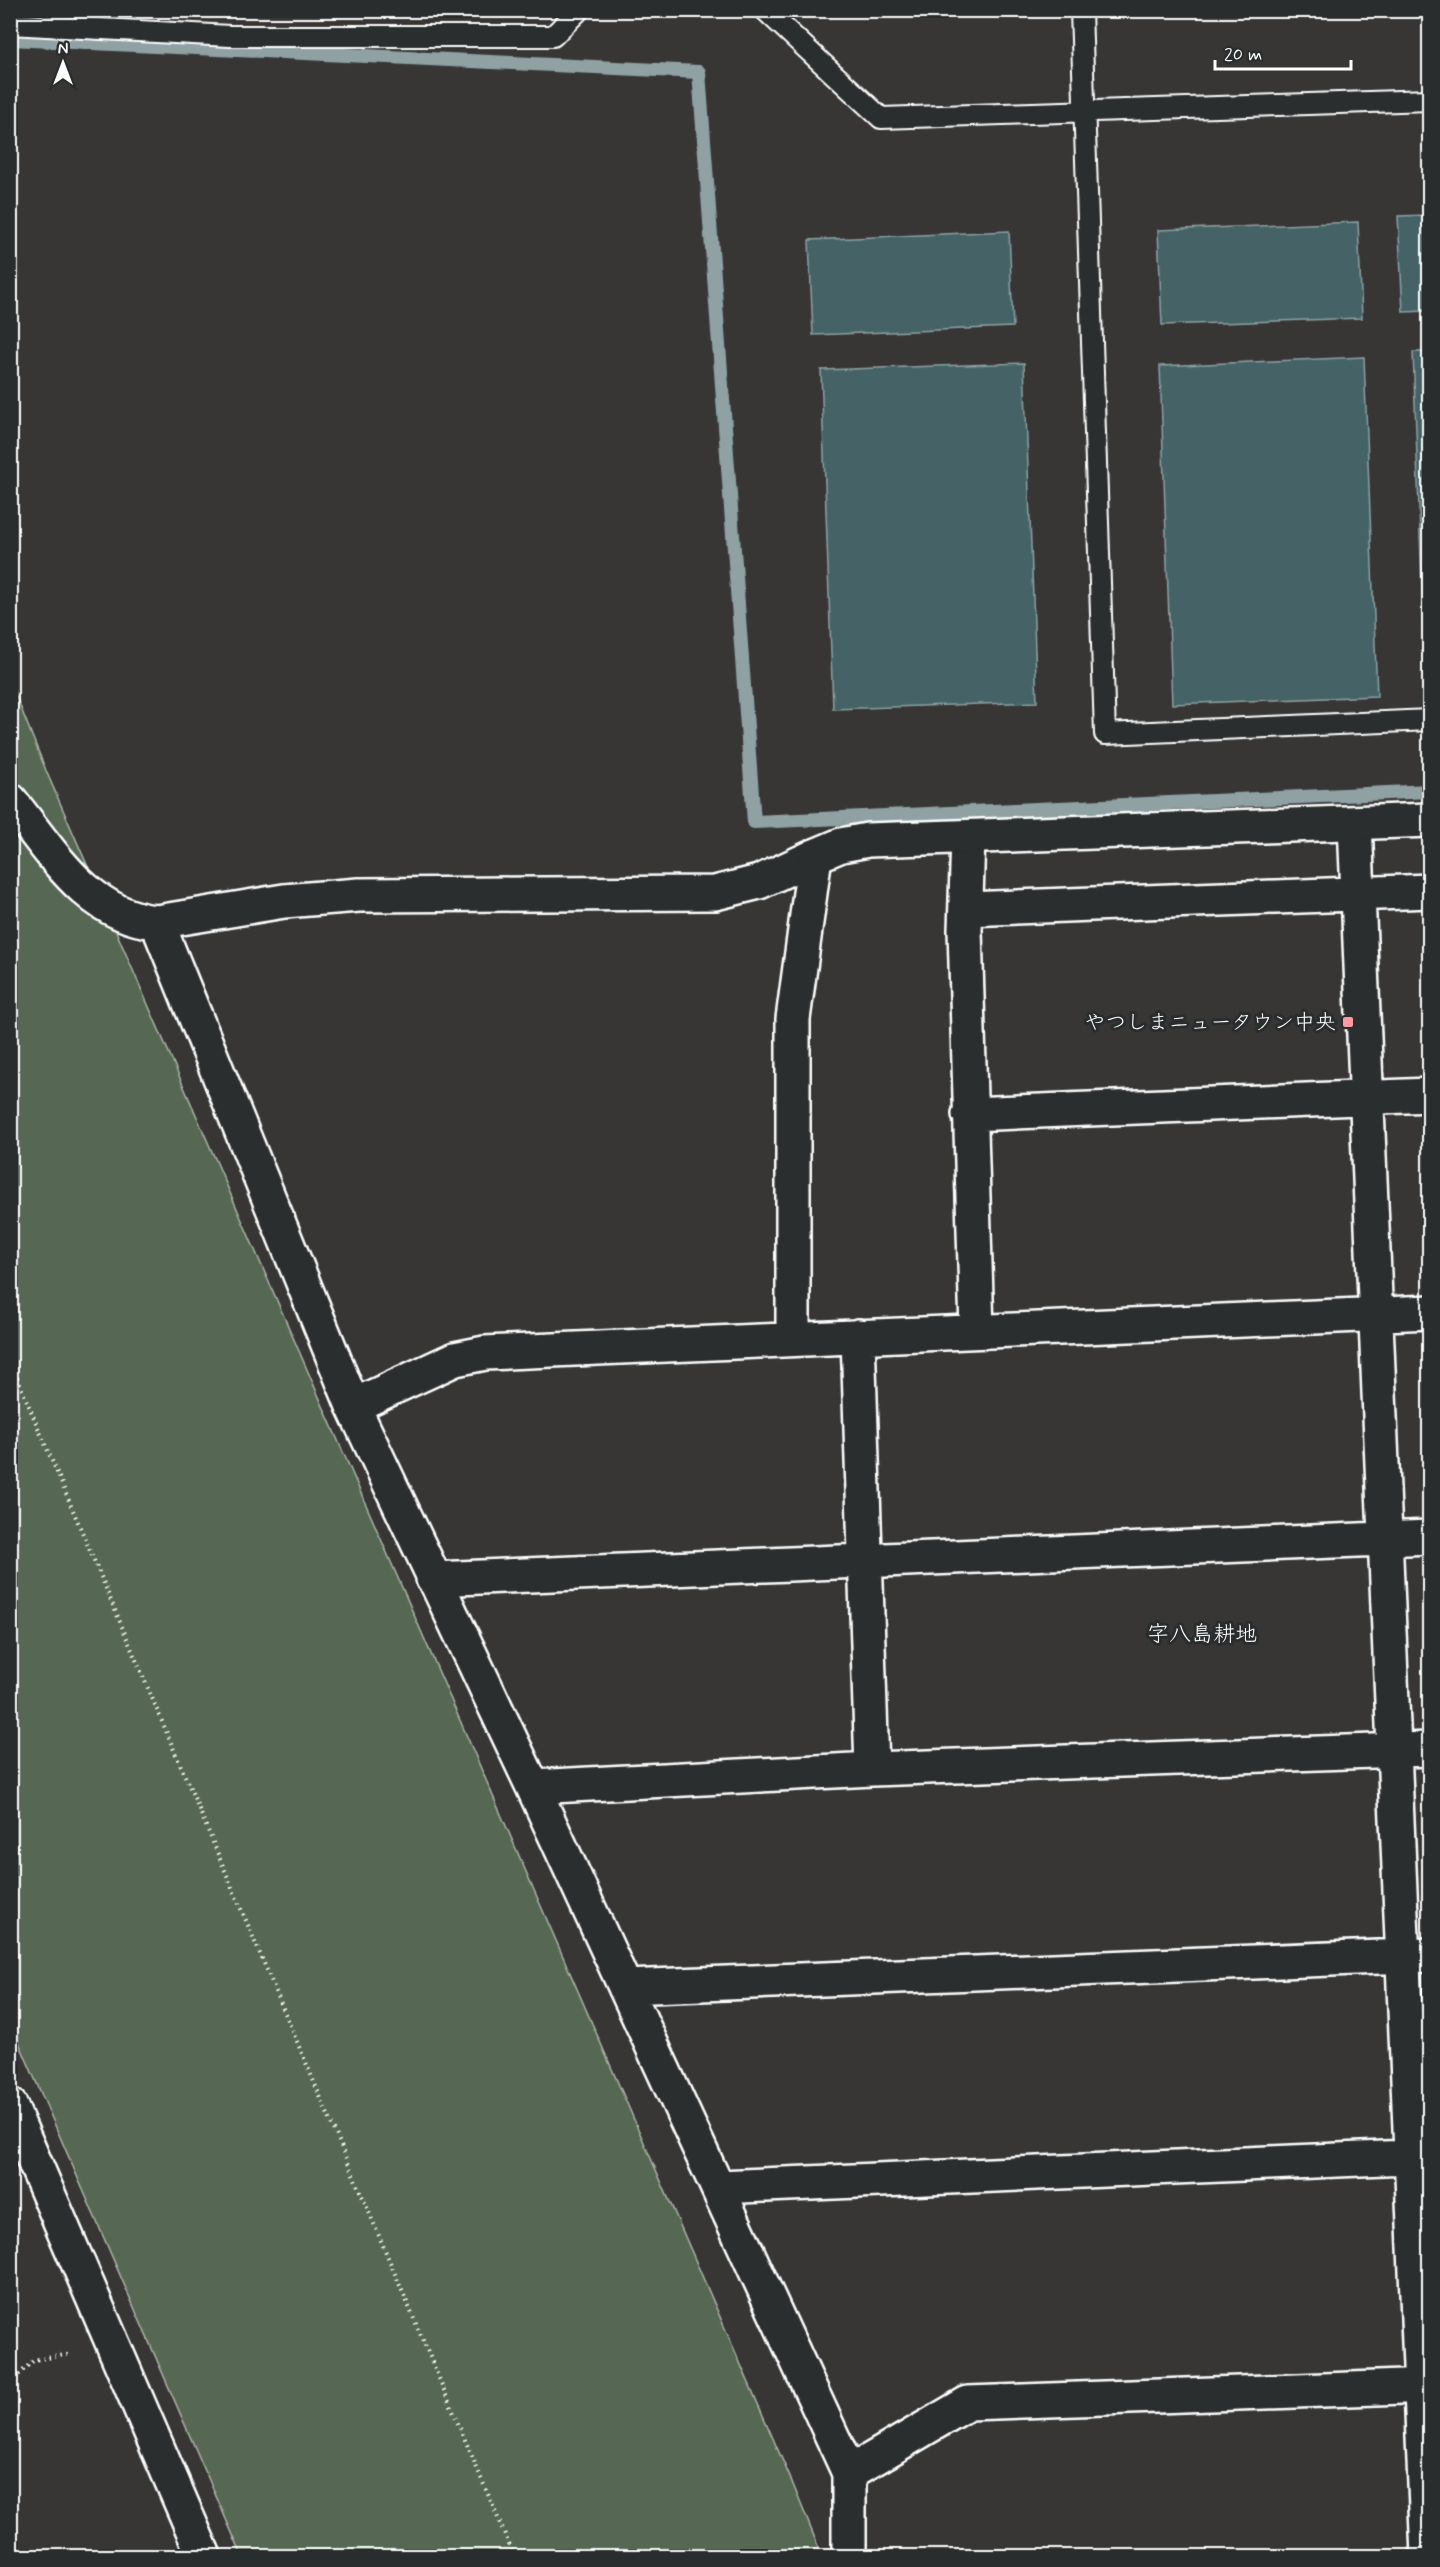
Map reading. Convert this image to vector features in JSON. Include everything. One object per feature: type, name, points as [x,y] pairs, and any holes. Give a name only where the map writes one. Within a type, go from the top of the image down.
[{"type":"street","points":[[10,800],[58,859],[96,900],[135,920],[157,922],[245,906],[359,895],[715,893],[759,882],[815,855],[859,841],[1430,820]]},
{"type":"street","points":[[1355,823],[1394,1750],[1416,1956],[1428,2556]]},
{"type":"street","points":[[968,837],[966,909],[969,1114],[977,1331]]},
{"type":"street","points":[[793,1338],[793,1019],[815,855]]},
{"type":"street","points":[[966,909],[1430,891]]},
{"type":"street","points":[[157,922],[353,1406],[849,2472],[849,2556]]},
{"type":"street","points":[[969,1114],[1430,1095]]},
{"type":"street","points":[[353,1406],[469,1355],[793,1338],[1430,1312]]},
{"type":"street","points":[[858,1336],[872,1768]]},
{"type":"street","points":[[433,1579],[864,1563],[1430,1537]]},
{"type":"street","points":[[532,1787],[872,1768],[1430,1749]]},
{"type":"street","points":[[625,1987],[1416,1956]]},
{"type":"street","points":[[10,2105],[204,2556]]},
{"type":"street","points":[[718,2187],[1420,2157]]},
{"type":"street","points":[[849,2472],[968,2403],[1424,2386]]},
{"type":"lane","points":[[10,24],[230,36],[553,36],[579,10]]},
{"type":"lane","points":[[765,10],[881,118],[1430,100]]},
{"type":"lane","points":[[1081,10],[1105,734],[1430,720]]},
{"type":"path","points":[[10,1361],[514,2556]]},
{"type":"path","points":[[10,2383],[34,2360],[67,2353],[119,2356]]},
{"type":"green space","points":[[10,681],[47,773],[792,2482],[822,2556],[242,2556],[11,2024]]},
{"type":"water","points":[[1429,215],[1429,311],[1403,312],[1398,216]]},
{"type":"water","points":[[1358,222],[1362,318],[1162,325],[1158,230]]},
{"type":"water","points":[[1009,231],[1013,327],[813,335],[809,240]]},
{"type":"water","points":[[1413,352],[1430,352],[1429,691],[1426,691]]},
{"type":"water","points":[[1364,357],[1377,696],[1172,704],[1160,366]]},
{"type":"water","points":[[1024,363],[1037,702],[833,709],[821,370]]},
{"type":"waterway","points":[[10,39],[699,72],[754,822],[1430,791]]},
{"type":"place","name":"やつしまニュータウン中央","points":[[1348,1022]]},
{"type":"district","name":"字八島耕地","points":[[1202,1633]]}]
